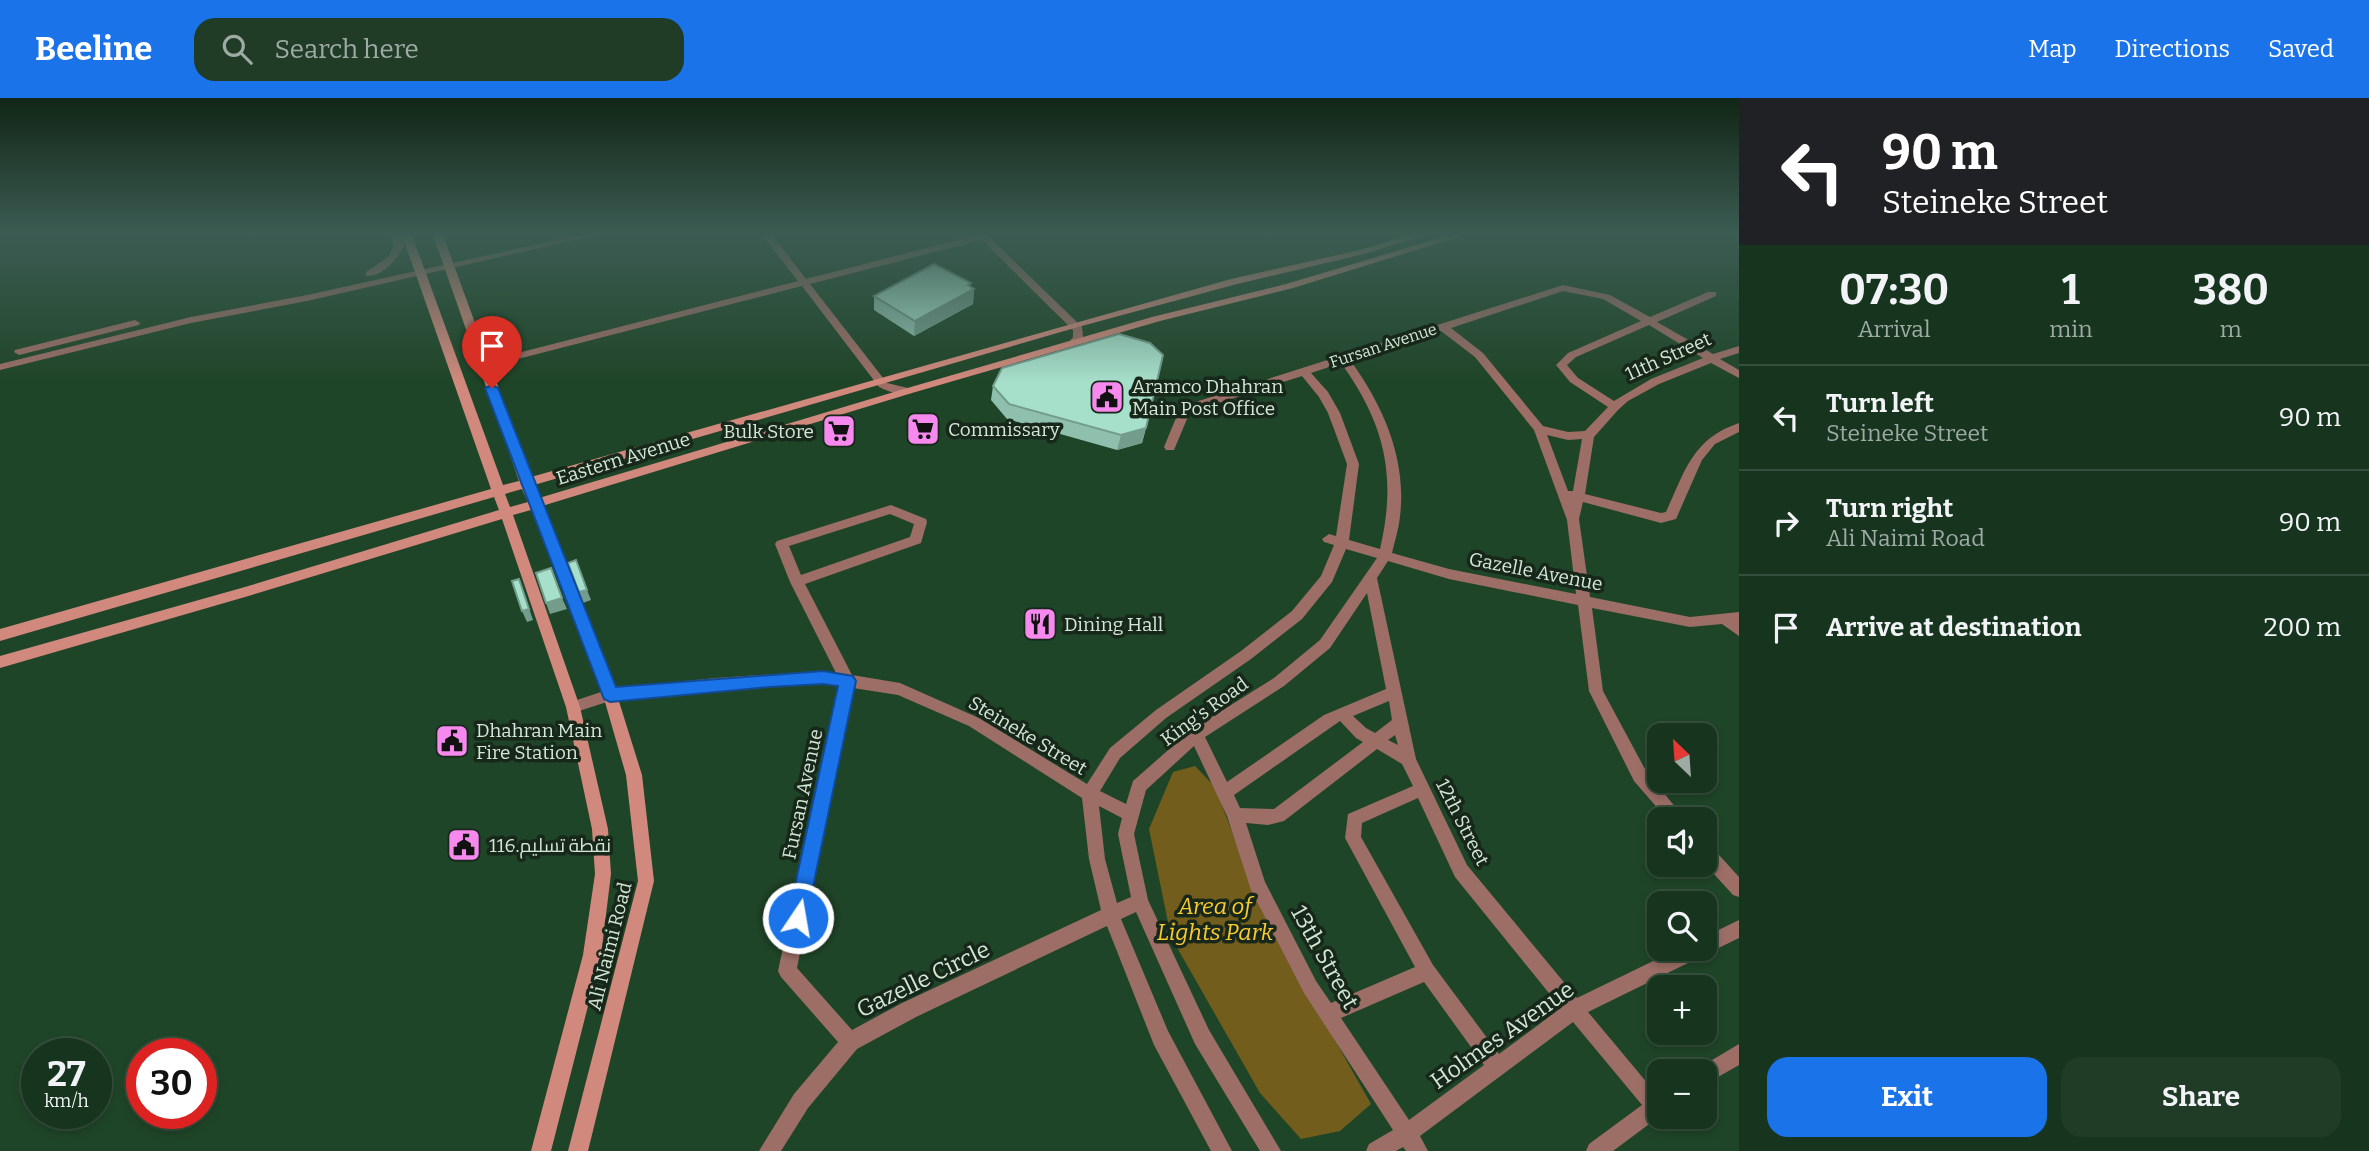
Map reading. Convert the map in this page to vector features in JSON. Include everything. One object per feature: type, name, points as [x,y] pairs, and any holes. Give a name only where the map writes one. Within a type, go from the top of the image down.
[{"type":"main road","name":"Ali Naimi Road","points":[[425,284],[573,708],[600,829],[603,874],[592,955],[541,1151]]},
{"type":"main road","name":"Ali Naimi Road","points":[[456,284],[526,482],[610,695],[634,775],[646,881],[578,1151]]},
{"type":"main road","name":"Eastern Avenue","points":[[0,632],[45,622],[1074,325],[1224,284]]},
{"type":"main road","name":"Eastern Avenue","points":[[0,662],[245,592],[908,391],[1073,343],[1295,284]]},
{"type":"street","points":[[0,357],[124,325],[321,284]]},
{"type":"street","points":[[0,367],[348,284]]},
{"type":"street","points":[[483,365],[796,284]]},
{"type":"street","points":[[806,284],[880,381],[888,389],[908,391]]},
{"type":"street","points":[[1032,284],[1079,332],[1073,343]]},
{"type":"street","name":"Fursan Avenue","points":[[1170,447],[1182,418],[1190,408],[1563,288],[1606,297],[1619,303],[1739,375]]},
{"type":"street","points":[[1614,406],[1574,380],[1561,365],[1572,355],[1712,294]]},
{"type":"street","points":[[1443,326],[1479,355],[1539,429],[1573,519],[1596,691],[1640,776],[1667,807]]},
{"type":"street","name":"11th Street","points":[[1588,435],[1601,426],[1614,406],[1648,385],[1739,349]]},
{"type":"street","name":"King's Road","points":[[1271,1151],[1202,1037],[1140,901],[1126,834],[1139,786],[1196,736],[1279,682],[1325,644],[1385,555],[1394,516],[1394,470],[1384,432],[1366,390],[1343,358]]},
{"type":"street","name":"King's Road","points":[[1090,794],[1115,753],[1161,714],[1246,655],[1297,615],[1327,578],[1353,464],[1334,413],[1324,395],[1304,371]]},
{"type":"street","points":[[1563,492],[1661,518],[1671,516],[1697,459],[1711,441],[1739,427]]},
{"type":"street","points":[[1539,429],[1567,436],[1588,435],[1573,519]]},
{"type":"street","points":[[797,582],[916,540],[921,522],[891,509],[782,544],[797,582],[847,681]]},
{"type":"street","name":"Gazelle Avenue","points":[[1336,541],[1449,575],[1690,622],[1732,618]]},
{"type":"street","name":"12th Street","points":[[1371,578],[1408,759],[1461,871],[1647,1096]]},
{"type":"street","points":[[1732,618],[1739,631]]},
{"type":"street","name":"Steineke Street","points":[[573,708],[610,695],[823,677],[900,689],[974,722],[1090,794],[1132,814]]},
{"type":"street","name":"Fursan Avenue","points":[[847,681],[787,971],[850,1042]]},
{"type":"street","points":[[1224,793],[1329,719],[1395,692]]},
{"type":"street","points":[[1343,715],[1361,733],[1408,759]]},
{"type":"street","points":[[1235,815],[1268,818],[1278,816],[1401,722]]},
{"type":"street","name":"13th Street","points":[[1196,736],[1235,815],[1257,884],[1310,987],[1418,1151]]},
{"type":"street","points":[[1422,789],[1354,819],[1353,838],[1427,971],[1497,1067]]},
{"type":"street","points":[[1090,794],[1097,859],[1111,915],[1161,1038],[1222,1151]]},
{"type":"street","points":[[1717,864],[1739,888]]},
{"type":"street","name":"Gazelle Circle","points":[[769,1151],[801,1101],[850,1042],[909,1010],[1140,901]]},
{"type":"street","name":"Holmes Avenue","points":[[1717,940],[1739,929]]},
{"type":"street","name":"Holmes Avenue","points":[[1376,1151],[1406,1134],[1575,1009],[1673,961]]},
{"type":"street","points":[[1328,1014],[1427,971]]},
{"type":"street","points":[[1717,1068],[1739,1054]]},
{"type":"street","points":[[1596,1151],[1647,1114]]},
{"type":"green space","name":"Area of Lights Park","points":[[1195,766],[1215,787],[1262,911],[1371,1104],[1340,1131],[1301,1139],[1260,1093],[1171,937],[1149,829],[1173,772]]},
{"type":"building","points":[[896,284],[969,284],[974,289],[915,321],[874,296]]},
{"type":"building","points":[[1119,334],[1150,343],[1163,355],[1146,428],[1121,435],[1009,404],[993,386],[1002,368]]},
{"type":"building","points":[[576,560],[587,590],[579,592],[568,563]]},
{"type":"building","points":[[551,568],[562,598],[546,603],[536,573]]},
{"type":"building","points":[[519,579],[529,609],[522,611],[512,581]]},
{"type":"place","name":"Aramco Dhahran Main Post Office","points":[[1107,397]]},
{"type":"place","name":"Commissary","points":[[923,429]]},
{"type":"place","name":"Bulk Store","points":[[839,431]]},
{"type":"place","name":"Dining Hall","points":[[1040,624]]},
{"type":"place","name":"Dhahran Main Fire Station","points":[[452,741]]},
{"type":"place","name":"نقطة تسليم.116","points":[[464,845]]},
{"type":"route","points":[[492,388],[610,695],[769,680],[823,677],[847,681],[798,918]]}]
